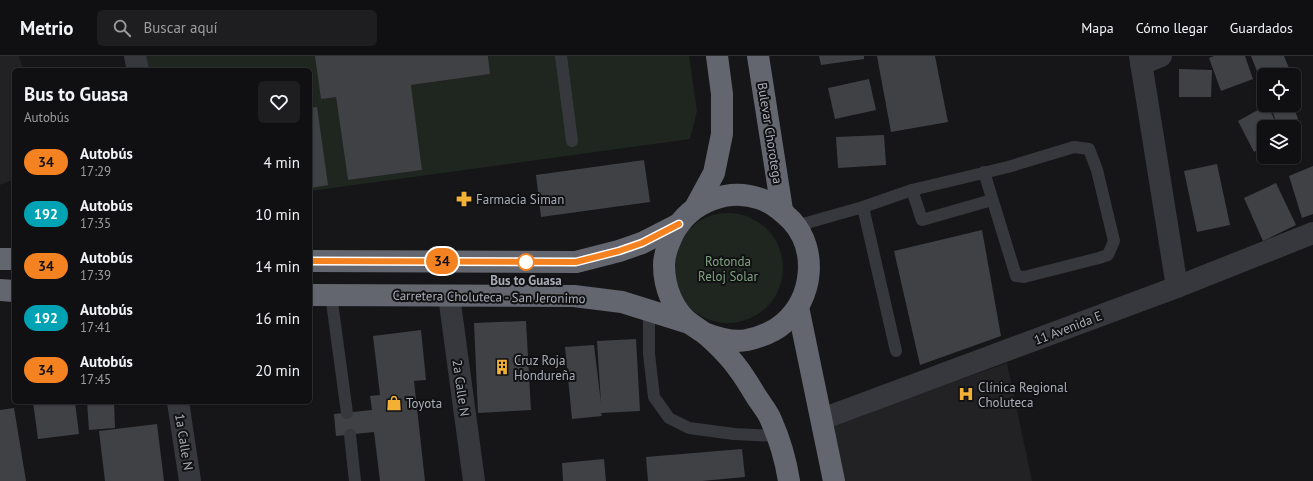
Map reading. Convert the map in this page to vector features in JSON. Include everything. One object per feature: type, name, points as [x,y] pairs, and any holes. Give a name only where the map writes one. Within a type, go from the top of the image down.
[{"type":"highway","points":[[717,56],[722,94],[722,134],[714,173],[694,208],[679,224],[669,243],[664,264],[666,286],[675,306],[737,367],[771,419],[789,481]]},
{"type":"highway","name":"Bulevar Chorotega","points":[[758,56],[789,218],[806,245],[810,266],[807,288],[798,307]]},
{"type":"highway","points":[[694,208],[716,198],[738,195],[761,199],[789,218]]},
{"type":"highway","points":[[312,261],[576,262],[619,251],[642,243],[679,224]]},
{"type":"highway","points":[[0,259],[12,260]]},
{"type":"highway","points":[[0,290],[12,291]]},
{"type":"highway","name":"Carretera Choluteca - San Jeronimo","points":[[320,295],[574,296],[622,302],[649,310],[724,340],[745,340],[766,335],[784,323],[798,307]]},
{"type":"highway","points":[[798,307],[834,481]]},
{"type":"street","points":[[135,56],[138,68]]},
{"type":"street","points":[[1161,56],[1140,60],[1177,287]]},
{"type":"street","name":"11 Avenida E","points":[[822,419],[1177,287],[1313,232]]},
{"type":"street","name":"2a Calle N","points":[[449,296],[474,481]]},
{"type":"street","name":"1a Calle N","points":[[178,404],[190,481]]},
{"type":"lane","points":[[561,56],[572,141]]},
{"type":"lane","points":[[789,218],[863,207],[912,190],[984,172],[1008,167],[1074,147],[1089,149],[1096,170],[1114,241],[1108,254],[1100,258],[1024,277],[1016,276],[984,172]]},
{"type":"lane","points":[[912,190],[922,220],[992,200]]},
{"type":"lane","points":[[863,207],[896,351]]},
{"type":"lane","points":[[320,295],[347,413]]},
{"type":"lane","points":[[649,310],[648,354],[654,397],[669,418],[689,428],[734,434],[776,436]]},
{"type":"lane","points":[[350,435],[355,481]]},
{"type":"shaded area","points":[[0,56],[19,56],[22,68],[12,68],[12,180],[0,185]]},
{"type":"shaded area","name":"Clínica Regional Choluteca","points":[[1007,363],[1032,481],[842,481],[831,425]]},
{"type":"green space","points":[[143,56],[315,56],[336,97],[348,180],[422,170],[411,85],[490,74],[488,56],[689,56],[697,111],[690,139],[312,191],[312,68],[145,68]]},
{"type":"green space","name":"Rotonda Reloj Solar","points":[[728,213],[749,217],[759,222],[767,229],[774,237],[779,247],[783,268],[779,289],[774,299],[767,307],[759,314],[749,319],[728,323],[707,319],[697,314],[689,307],[682,299],[677,289],[673,268],[677,247],[682,237],[689,229],[697,222],[707,217]]},
{"type":"building","points":[[315,56],[488,56],[490,74],[411,85],[422,170],[348,180],[336,97],[321,99]]},
{"type":"building","points":[[819,56],[864,56],[864,59],[821,65]]},
{"type":"building","points":[[877,56],[935,56],[948,122],[891,132]]},
{"type":"building","points":[[1214,56],[1245,56],[1253,79],[1221,91],[1209,58]]},
{"type":"building","points":[[1251,56],[1284,56],[1289,68],[1257,68],[1257,71]]},
{"type":"building","points":[[1179,69],[1212,70],[1211,97],[1179,97]]},
{"type":"building","points":[[869,79],[876,110],[835,119],[828,88]]},
{"type":"building","points":[[317,107],[328,185],[312,188],[312,108]]},
{"type":"building","points":[[1257,111],[1257,112],[1271,112],[1275,120],[1257,120],[1257,150],[1254,152],[1238,121]]},
{"type":"building","points":[[1273,112],[1296,112],[1298,119],[1276,120]]},
{"type":"building","points":[[884,135],[886,165],[838,168],[836,137]]},
{"type":"building","points":[[644,160],[650,202],[541,217],[536,175]]},
{"type":"building","points":[[1217,164],[1230,225],[1197,232],[1184,171]]},
{"type":"building","points":[[1313,166],[1313,214],[1302,218],[1289,176]]},
{"type":"building","points":[[1276,183],[1296,225],[1263,241],[1244,198]]},
{"type":"building","points":[[982,230],[1001,336],[920,365],[894,251]]},
{"type":"building","name":"Cruz Roja Hondureña","points":[[526,321],[531,410],[478,413],[474,323]]},
{"type":"building","name":"Toyota","points":[[421,330],[426,380],[414,381],[425,481],[380,481],[374,432],[336,436],[334,414],[372,410],[370,396],[380,395],[373,336]]},
{"type":"building","points":[[636,339],[640,411],[601,413],[602,416],[572,419],[565,347],[594,345],[601,403],[597,341]]},
{"type":"building","points":[[33,404],[75,404],[79,434],[38,439]]},
{"type":"building","points":[[87,404],[114,404],[115,428],[89,430]]},
{"type":"building","points":[[14,408],[26,481],[0,481],[0,410]]},
{"type":"building","points":[[157,424],[164,481],[105,481],[99,431]]},
{"type":"building","points":[[742,449],[745,477],[702,481],[648,481],[646,457]]},
{"type":"building","points":[[604,459],[606,481],[563,481],[562,463]]},
{"type":"bus line","name":"34","points":[[312,261],[576,262],[619,251],[642,243],[679,224]]},
{"type":"place","name":"Farmacia Siman","points":[[464,199]]},
{"type":"place","name":"Bus to Guasa","points":[[526,262]]},
{"type":"place","name":"Cruz Roja Hondureña","points":[[502,367]]},
{"type":"place","name":"Clínica Regional Choluteca","points":[[966,394]]},
{"type":"place","name":"Toyota","points":[[394,403]]}]
